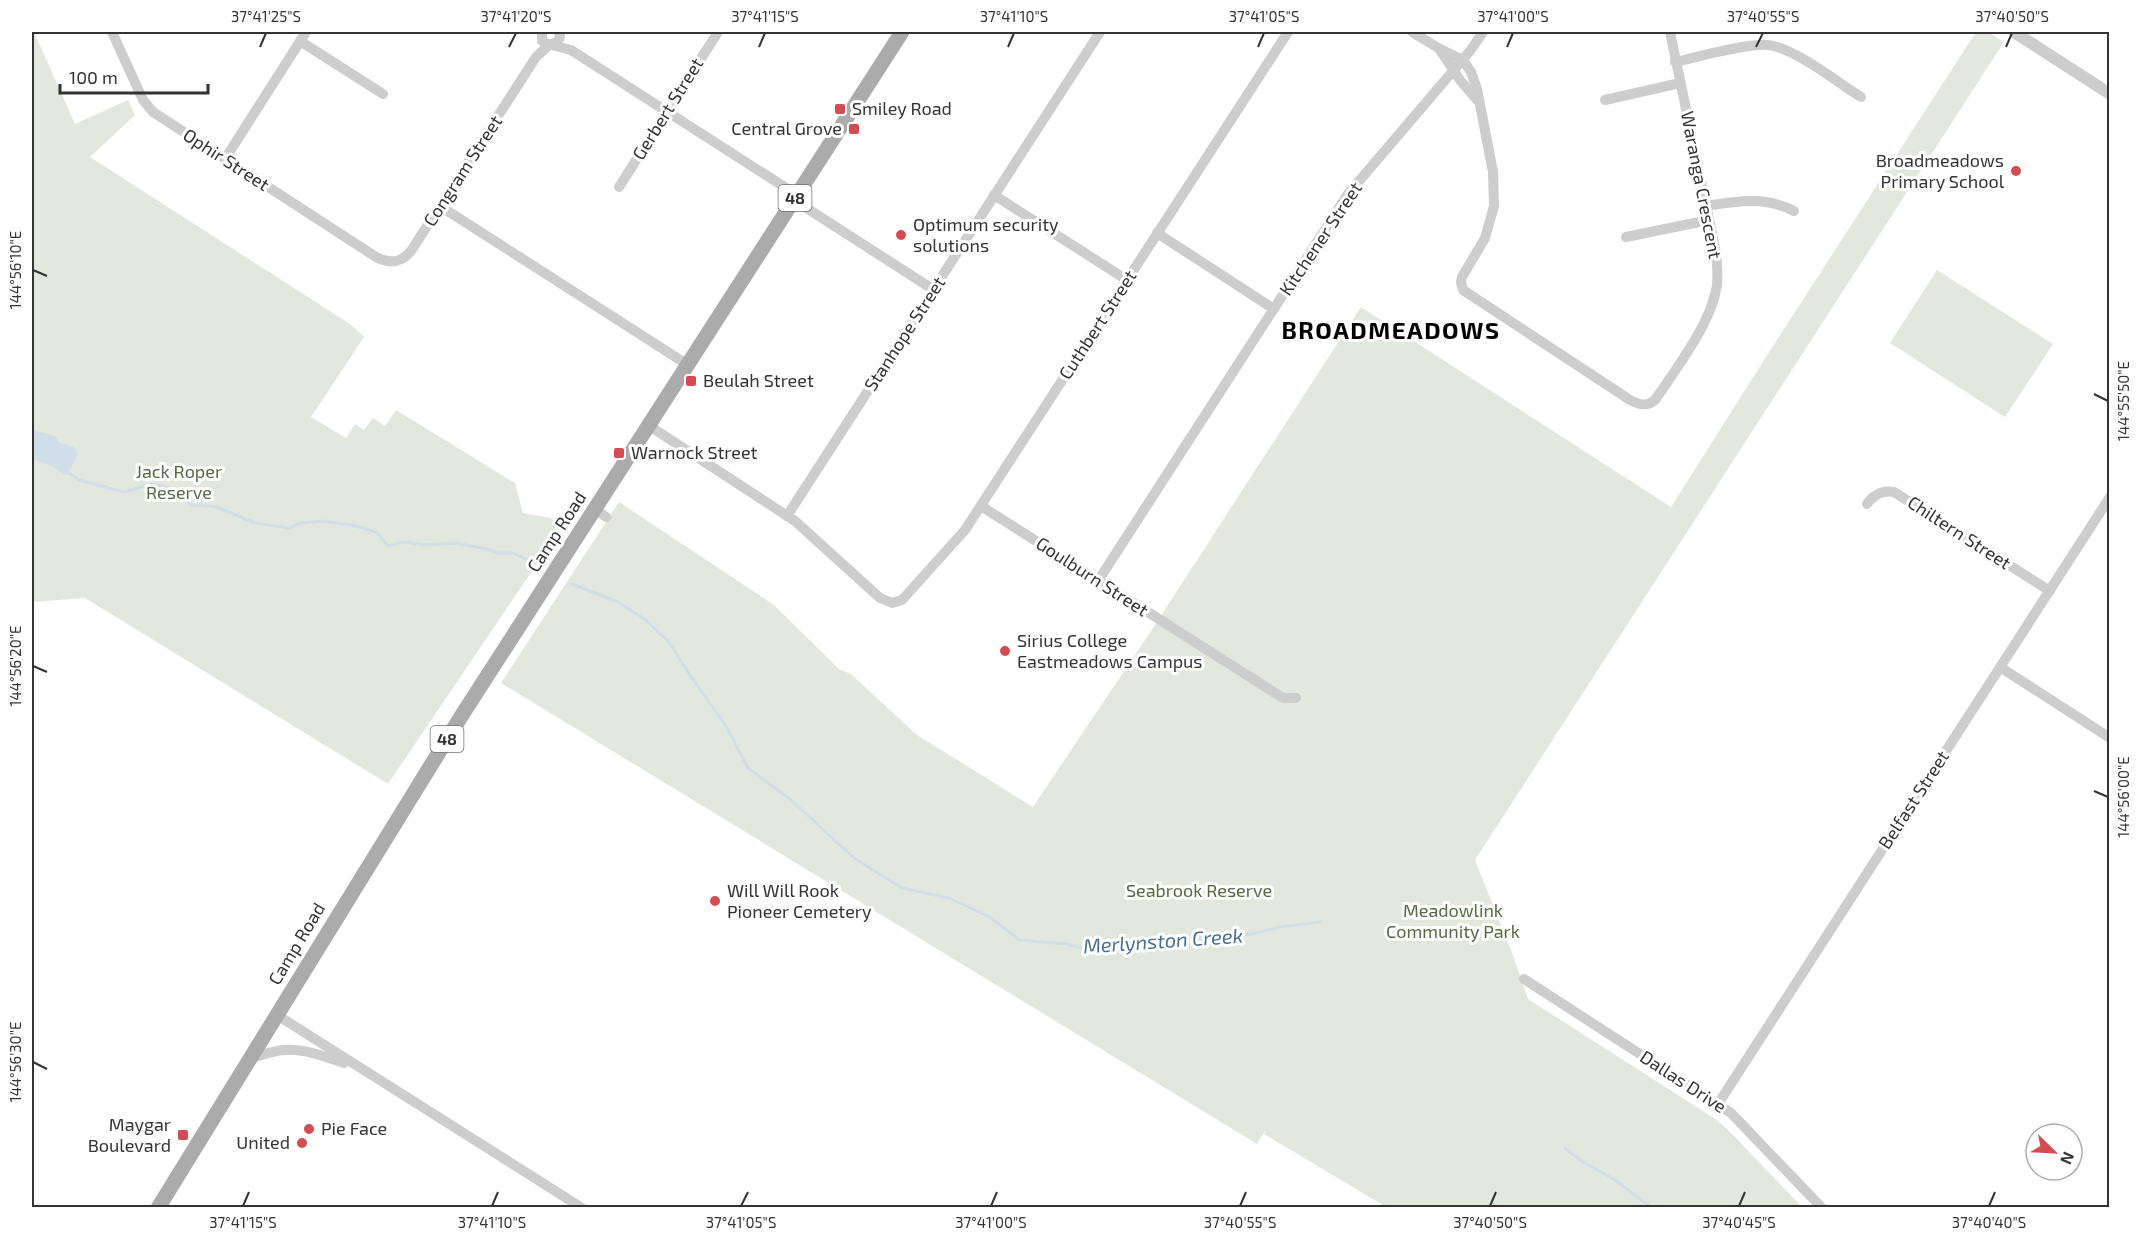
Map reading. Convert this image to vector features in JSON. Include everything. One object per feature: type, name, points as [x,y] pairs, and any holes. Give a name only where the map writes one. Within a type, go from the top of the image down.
[{"type":"main road","name":"Camp Road","points":[[158,1208],[462,715],[601,513],[648,426],[902,32]]},
{"type":"street","name":"Ophir Street","points":[[112,32],[147,106],[376,256]]},
{"type":"street","name":"Gerbert Street","points":[[619,187],[718,32]]},
{"type":"street","name":"Stanhope Street","points":[[788,516],[1100,32]]},
{"type":"street","name":"Cuthbert Street","points":[[788,516],[885,602],[892,603],[902,600],[965,530],[1287,32]]},
{"type":"street","points":[[1412,32],[1462,60]]},
{"type":"street","name":"Kitchener Street","points":[[1098,581],[1348,194],[1454,70],[1483,32]]},
{"type":"street","name":"Waranga Crescent","points":[[1462,60],[1475,82],[1493,172],[1494,206],[1485,238],[1462,277],[1463,290],[1636,403],[1647,404],[1655,399],[1709,313],[1717,288],[1716,253],[1670,32]]},
{"type":"street","points":[[2014,32],[2109,94]]},
{"type":"street","points":[[559,33],[571,50]]},
{"type":"street","name":"Congram Street","points":[[376,256],[384,261],[394,262],[407,256],[536,57],[543,38],[559,39],[559,33]]},
{"type":"street","points":[[225,159],[303,36],[383,94]]},
{"type":"street","points":[[543,38],[571,50],[934,290]]},
{"type":"street","points":[[1676,62],[1740,48],[1768,45],[1792,54],[1861,97]]},
{"type":"street","name":"Waranga Crescent","points":[[1440,49],[1477,100]]},
{"type":"street","points":[[1605,100],[1680,83]]},
{"type":"street","points":[[994,195],[1127,280]]},
{"type":"street","points":[[1706,206],[1738,201],[1764,201],[1784,205],[1794,211]]},
{"type":"street","points":[[440,206],[688,365]]},
{"type":"street","points":[[1626,237],[1709,220]]},
{"type":"street","points":[[1157,234],[1274,309]]},
{"type":"street","points":[[648,426],[788,516]]},
{"type":"street","name":"Chiltern Street","points":[[1868,504],[1875,495],[1881,492],[1894,492],[2049,591]]},
{"type":"street","name":"Belfast Street","points":[[1718,1104],[2109,497]]},
{"type":"street","name":"Goulburn Street","points":[[981,506],[1283,698],[1296,698]]},
{"type":"street","points":[[2000,667],[2109,738]]},
{"type":"street","name":"Dallas Drive","points":[[1524,979],[1718,1104],[1741,1122],[1822,1208]]},
{"type":"street","points":[[277,1015],[582,1208]]},
{"type":"street","points":[[251,1058],[289,1050],[323,1056],[362,1069]]},
{"type":"green space","name":"Jack Roper Reserve","points":[[32,32],[34,32],[75,124],[128,100],[135,115],[90,157],[350,324],[364,337],[311,417],[346,438],[355,424],[364,430],[373,418],[385,426],[396,410],[515,483],[523,513],[550,518],[558,523],[559,531],[388,784],[85,598],[32,602]]},
{"type":"green space","name":"Seabrook Reserve","points":[[1976,32],[1988,32],[2004,42],[1475,860],[1528,999],[1717,1120],[1802,1207],[1386,1207],[1264,1134],[1269,1125],[1257,1144],[501,683],[619,502],[774,605],[839,669],[851,674],[917,735],[1033,807],[1153,628],[1361,307],[1671,507]]},
{"type":"green space","points":[[1937,270],[2053,344],[2005,417],[1890,343]]},
{"type":"shaded area","points":[[32,430],[55,436],[60,443],[74,447],[78,455],[67,474],[36,460],[32,464]]},
{"type":"waterway","name":"Merlynston Creek","points":[[66,471],[79,480],[124,492],[152,484],[170,488],[191,505],[217,507],[255,523],[289,528],[300,523],[322,521],[352,525],[376,532],[388,546],[403,542],[427,545],[455,543],[498,553],[513,553],[533,562]]},
{"type":"waterway","name":"Merlynston Creek","points":[[572,584],[616,601],[646,620],[668,641],[726,726],[748,768],[790,799],[854,858],[902,888],[949,898],[990,917],[1019,940],[1067,944],[1083,949],[1251,934],[1280,927],[1320,922]]},
{"type":"waterway","name":"Merlynston Creek","points":[[1565,1148],[1583,1162],[1615,1180],[1652,1208]]},
{"type":"place","name":"Smiley Road","points":[[840,109]]},
{"type":"place","name":"Central Grove","points":[[854,129]]},
{"type":"place","name":"Broadmeadows Primary School","points":[[2016,171]]},
{"type":"place","name":"Optimum security solutions","points":[[901,235]]},
{"type":"place","name":"Beulah Street","points":[[691,381]]},
{"type":"place","name":"Warnock Street","points":[[619,453]]},
{"type":"place","name":"Sirius College Eastmeadows Campus","points":[[1005,651]]},
{"type":"place","name":"Will Will Rook Pioneer Cemetery","points":[[715,901]]},
{"type":"place","name":"Pie Face","points":[[309,1129]]},
{"type":"place","name":"Maygar Boulevard","points":[[183,1135]]},
{"type":"place","name":"United","points":[[302,1143]]},
{"type":"district","name":"BROADMEADOWS","points":[[1391,331]]},
{"type":"park label","name":"Meadowlink Community Park","points":[[1453,921]]}]
